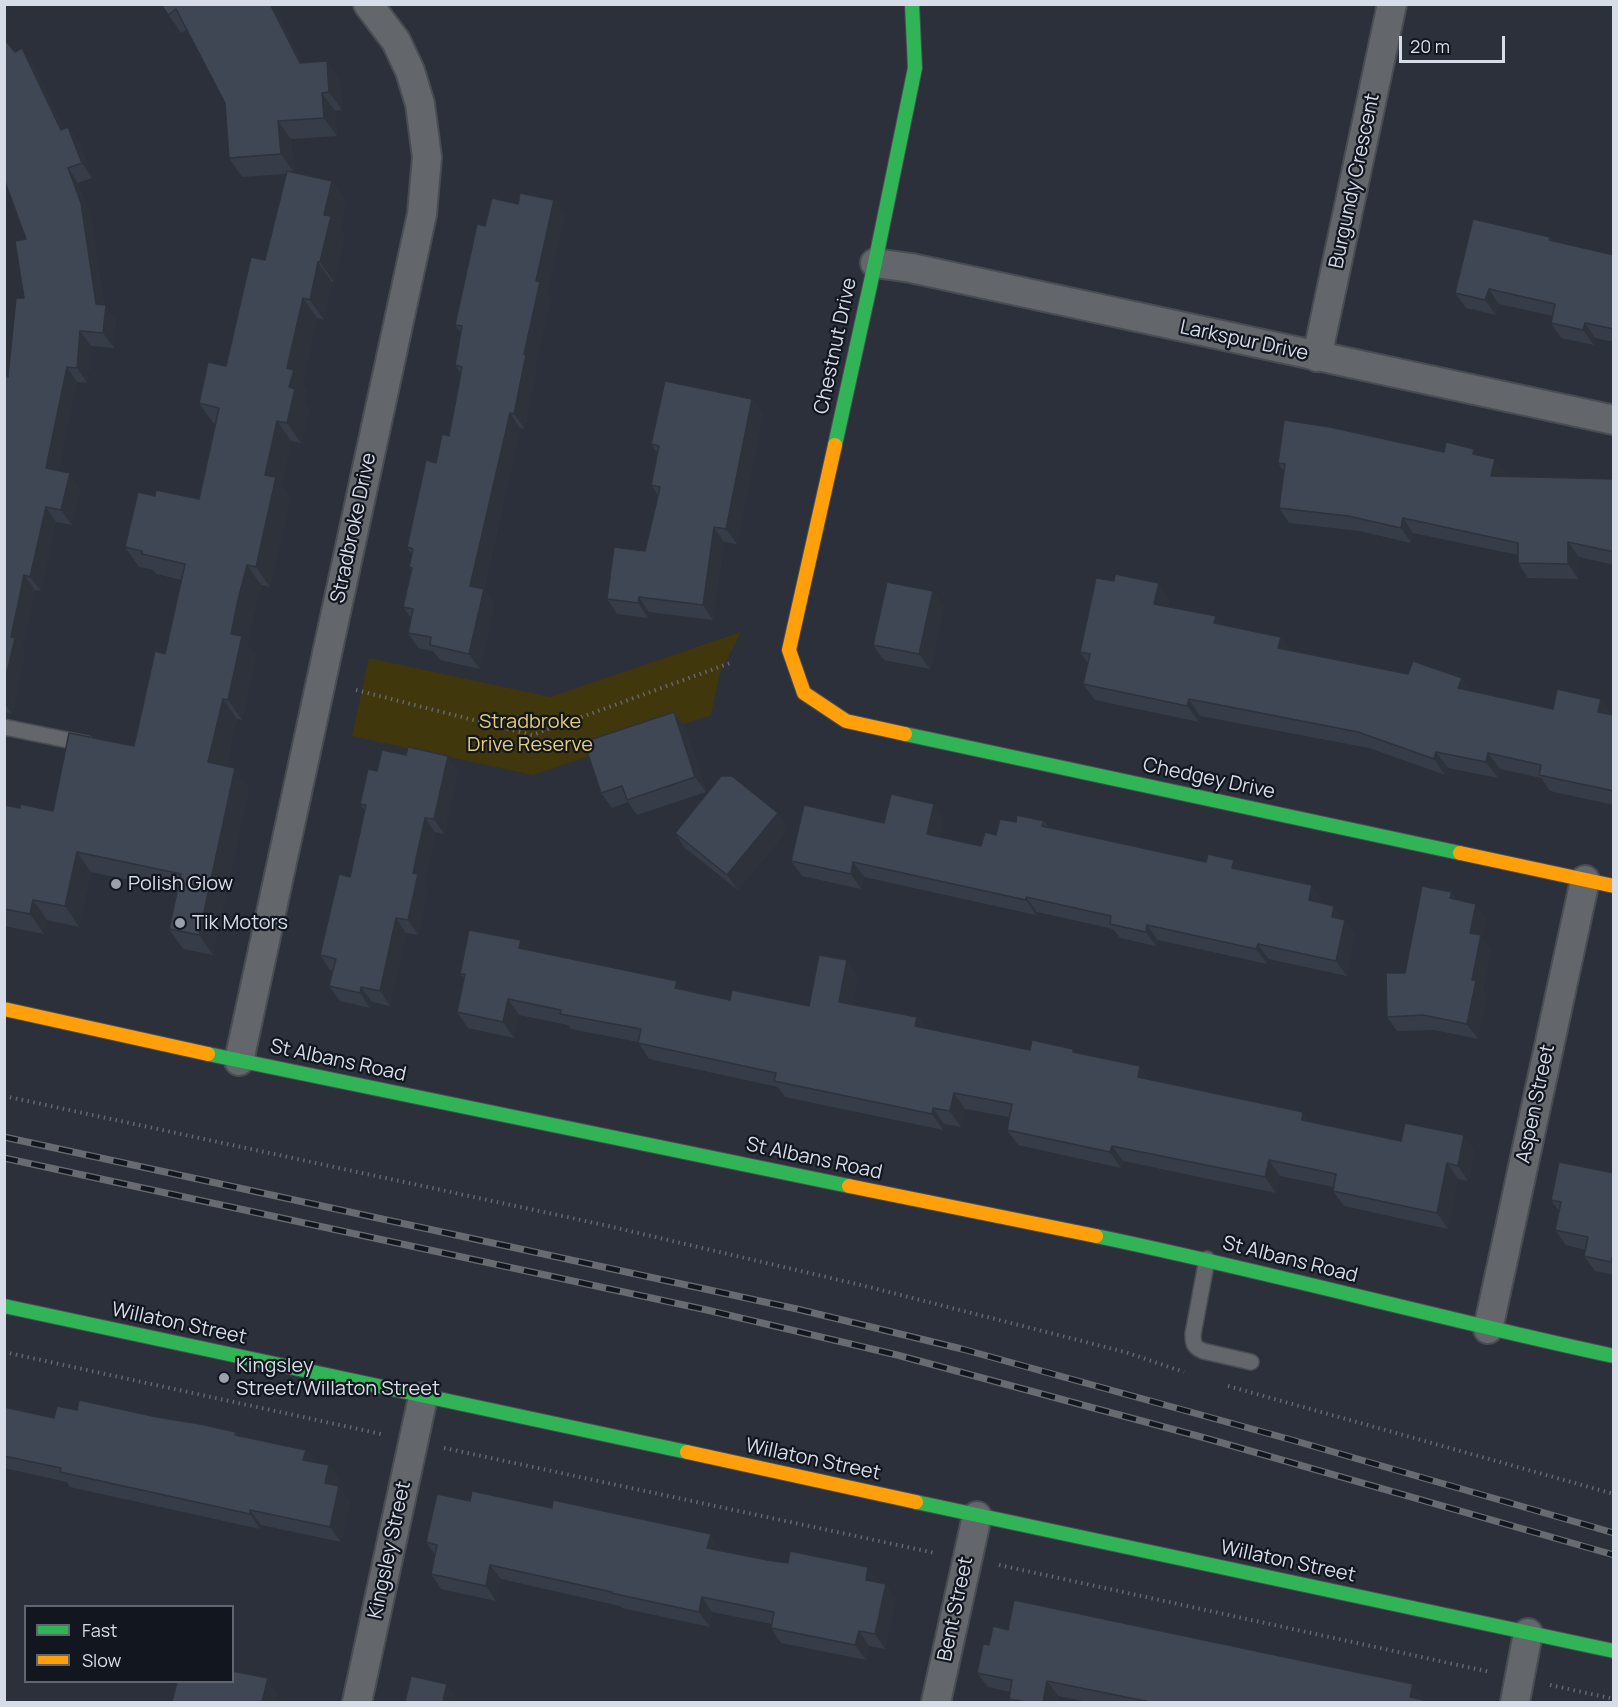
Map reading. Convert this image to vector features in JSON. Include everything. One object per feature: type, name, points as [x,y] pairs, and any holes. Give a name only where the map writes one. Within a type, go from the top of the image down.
[{"type":"street","name":"Stradbroke Drive","points":[[239,1061],[422,214],[427,157],[420,104],[410,71],[396,41],[368,4]]},
{"type":"street","name":"Chestnut Drive","points":[[804,693],[789,650],[915,68],[912,4]]},
{"type":"street","name":"Burgundy Crescent","points":[[1317,357],[1392,4]]},
{"type":"street","name":"Larkspur Drive","points":[[874,263],[922,271],[1614,420]]},
{"type":"street","name":"Chedgey Drive","points":[[804,693],[846,721],[1614,885]]},
{"type":"street","name":"Aspen Street","points":[[1488,1329],[1585,880]]},
{"type":"street","name":"St Albans Road","points":[[4,1009],[239,1061],[1207,1259],[1488,1329],[1614,1356]]},
{"type":"street","name":"Willaton Street","points":[[4,1306],[1614,1651]]},
{"type":"street","name":"Kingsley Street","points":[[357,1702],[423,1397]]},
{"type":"street","name":"Bent Street","points":[[936,1702],[977,1515]]},
{"type":"street","points":[[1517,1691],[1528,1633]]},
{"type":"lane","points":[[4,727],[104,747]]},
{"type":"lane","points":[[1207,1259],[1193,1344],[1203,1351],[1251,1362]]},
{"type":"path","points":[[357,690],[532,735],[733,662]]},
{"type":"path","points":[[4,1096],[604,1225],[869,1287],[1125,1352],[1188,1373]]},
{"type":"path","points":[[4,1352],[349,1426],[412,1443],[904,1547],[967,1558],[1517,1691],[1614,1699]]},
{"type":"path","points":[[1219,1383],[1614,1494]]},
{"type":"green space","name":"Stradbroke Drive Reserve","points":[[741,632],[720,673],[711,715],[533,775],[352,736],[369,658],[550,697]]},
{"type":"building","points":[[161,4],[270,4],[300,63],[327,61],[329,92],[322,93],[324,118],[278,121],[281,154],[229,158],[225,103],[176,9],[168,15]]},
{"type":"building","points":[[4,39],[15,52],[22,48],[61,130],[68,127],[82,163],[68,168],[81,203],[96,304],[106,305],[103,333],[80,331],[77,368],[67,367],[46,468],[70,473],[61,510],[46,507],[30,577],[24,575],[11,637],[15,638],[4,685],[4,376],[8,377],[16,298],[24,298],[15,241],[26,239],[4,179]]},
{"type":"building","points":[[287,171],[332,181],[324,215],[331,216],[310,300],[303,298],[287,368],[294,370],[289,387],[295,389],[287,423],[277,421],[265,475],[276,477],[256,567],[247,565],[231,634],[242,636],[228,700],[223,699],[208,762],[235,768],[199,935],[169,929],[181,874],[77,852],[65,906],[33,900],[30,914],[4,909],[4,805],[20,808],[20,804],[53,811],[69,733],[134,746],[155,651],[165,654],[185,564],[142,554],[142,551],[125,547],[138,492],[155,496],[156,490],[199,499],[219,408],[199,403],[208,362],[226,366],[251,257],[265,260]]},
{"type":"building","points":[[520,193],[554,200],[536,281],[540,282],[514,414],[510,413],[470,586],[484,589],[469,654],[430,645],[431,637],[408,633],[413,609],[403,607],[412,568],[409,567],[413,549],[407,547],[426,460],[436,463],[442,434],[449,436],[462,367],[455,365],[462,326],[455,325],[477,224],[485,226],[492,198],[518,204]]},
{"type":"building","points":[[1473,219],[1614,255],[1614,329],[1585,323],[1583,330],[1551,323],[1555,304],[1489,289],[1485,300],[1455,293]]},
{"type":"building","points":[[665,381],[752,399],[726,529],[714,527],[703,605],[639,597],[638,603],[607,599],[614,547],[645,551],[660,487],[651,485],[659,446],[651,444]]},
{"type":"building","points":[[1284,420],[1330,427],[1444,452],[1446,442],[1474,449],[1473,454],[1495,459],[1491,476],[1614,479],[1614,552],[1568,542],[1568,564],[1518,563],[1518,543],[1403,518],[1401,528],[1348,516],[1279,508],[1285,464],[1278,463]]},
{"type":"building","points":[[1115,574],[1159,583],[1154,604],[1216,616],[1214,623],[1281,637],[1278,648],[1408,674],[1413,661],[1462,678],[1458,688],[1553,709],[1557,689],[1601,699],[1598,712],[1614,715],[1614,791],[1539,775],[1541,765],[1488,753],[1486,762],[1436,752],[1434,759],[1358,732],[1189,699],[1187,706],[1083,684],[1090,654],[1080,652],[1096,578],[1114,581]]},
{"type":"building","points":[[887,582],[933,591],[919,654],[873,645]]},
{"type":"building","points":[[674,712],[695,777],[627,800],[622,786],[601,793],[584,742]]},
{"type":"building","points":[[408,747],[448,756],[434,819],[425,818],[413,873],[418,874],[408,920],[396,918],[380,991],[361,987],[360,993],[329,986],[336,959],[320,955],[339,874],[350,877],[366,805],[360,804],[368,769],[377,771],[382,750],[406,755]]},
{"type":"building","points":[[721,776],[732,776],[778,813],[727,875],[675,833]]},
{"type":"building","points":[[891,794],[934,804],[927,834],[981,846],[985,832],[996,835],[1000,819],[1016,822],[1017,815],[1044,821],[1042,826],[1206,862],[1208,854],[1234,860],[1232,868],[1312,885],[1309,900],[1334,906],[1332,917],[1345,920],[1336,961],[1258,944],[1256,949],[1147,925],[1146,932],[1110,924],[1111,916],[853,862],[851,874],[791,861],[804,805],[884,823]]},
{"type":"building","points":[[1422,886],[1452,892],[1450,898],[1476,904],[1470,933],[1481,935],[1472,980],[1476,981],[1467,1024],[1423,1015],[1387,1017],[1386,973],[1405,973]]},
{"type":"building","points":[[469,930],[521,940],[519,948],[677,981],[675,988],[730,1000],[732,990],[809,1006],[819,955],[847,960],[839,1002],[917,1017],[915,1026],[1030,1050],[1032,1040],[1073,1049],[1073,1052],[1140,1066],[1138,1077],[1303,1112],[1302,1120],[1401,1141],[1405,1123],[1464,1135],[1458,1166],[1447,1163],[1437,1213],[1333,1191],[1336,1174],[1269,1160],[1265,1177],[1112,1146],[1110,1152],[1007,1130],[1012,1104],[954,1093],[950,1111],[933,1108],[932,1114],[774,1081],[776,1073],[638,1043],[641,1029],[560,1014],[561,1010],[508,999],[503,1022],[457,1012],[465,974],[460,974]]},
{"type":"building","points":[[1559,1162],[1614,1173],[1614,1252],[1611,1262],[1584,1256],[1588,1237],[1555,1230],[1561,1202],[1551,1200]]},
{"type":"building","points":[[79,1400],[200,1424],[236,1432],[235,1435],[306,1450],[303,1460],[329,1465],[325,1483],[339,1486],[330,1527],[250,1510],[250,1514],[60,1472],[61,1468],[4,1456],[4,1407],[54,1418],[57,1406],[77,1410]]},
{"type":"building","points":[[472,1491],[552,1508],[553,1500],[711,1534],[707,1548],[767,1560],[788,1563],[790,1551],[868,1567],[866,1580],[886,1584],[875,1634],[859,1631],[855,1645],[771,1628],[774,1612],[702,1597],[699,1612],[490,1565],[486,1586],[431,1574],[437,1545],[426,1542],[437,1494],[470,1501]]},
{"type":"building","points":[[1014,1600],[1413,1684],[1410,1697],[1433,1702],[1150,1702],[1047,1681],[1043,1702],[1009,1699],[1012,1680],[977,1673],[983,1644],[989,1645],[993,1626],[1008,1630]]},
{"type":"building","points":[[234,1671],[268,1678],[262,1702],[172,1702],[177,1683],[234,1683]]},
{"type":"building","points":[[411,1676],[447,1684],[443,1700],[456,1702],[405,1702]]},
{"type":"railway","points":[[4,1137],[797,1309],[962,1349],[1292,1440],[1614,1533]]},
{"type":"railway","points":[[4,1158],[707,1310],[897,1355],[1205,1438],[1614,1555]]},
{"type":"traffic: fast","points":[[835,445],[915,68],[912,4]]},
{"type":"traffic: fast","points":[[905,734],[1460,853]]},
{"type":"traffic: fast","points":[[208,1054],[849,1186]]},
{"type":"traffic: fast","points":[[1096,1236],[1614,1356]]},
{"type":"traffic: fast","points":[[4,1306],[687,1452]]},
{"type":"traffic: fast","points":[[916,1502],[1614,1651]]},
{"type":"traffic: slow","points":[[835,445],[789,650],[804,693],[846,721],[905,734]]},
{"type":"traffic: slow","points":[[1460,853],[1614,886]]},
{"type":"traffic: slow","points":[[4,1009],[208,1054]]},
{"type":"traffic: slow","points":[[849,1186],[1096,1236]]},
{"type":"traffic: slow","points":[[687,1452],[916,1502]]},
{"type":"place","name":"Polish Glow","points":[[116,884]]},
{"type":"place","name":"Tik Motors","points":[[180,923]]},
{"type":"place","name":"Kingsley Street/Willaton Street","points":[[224,1378]]}]
